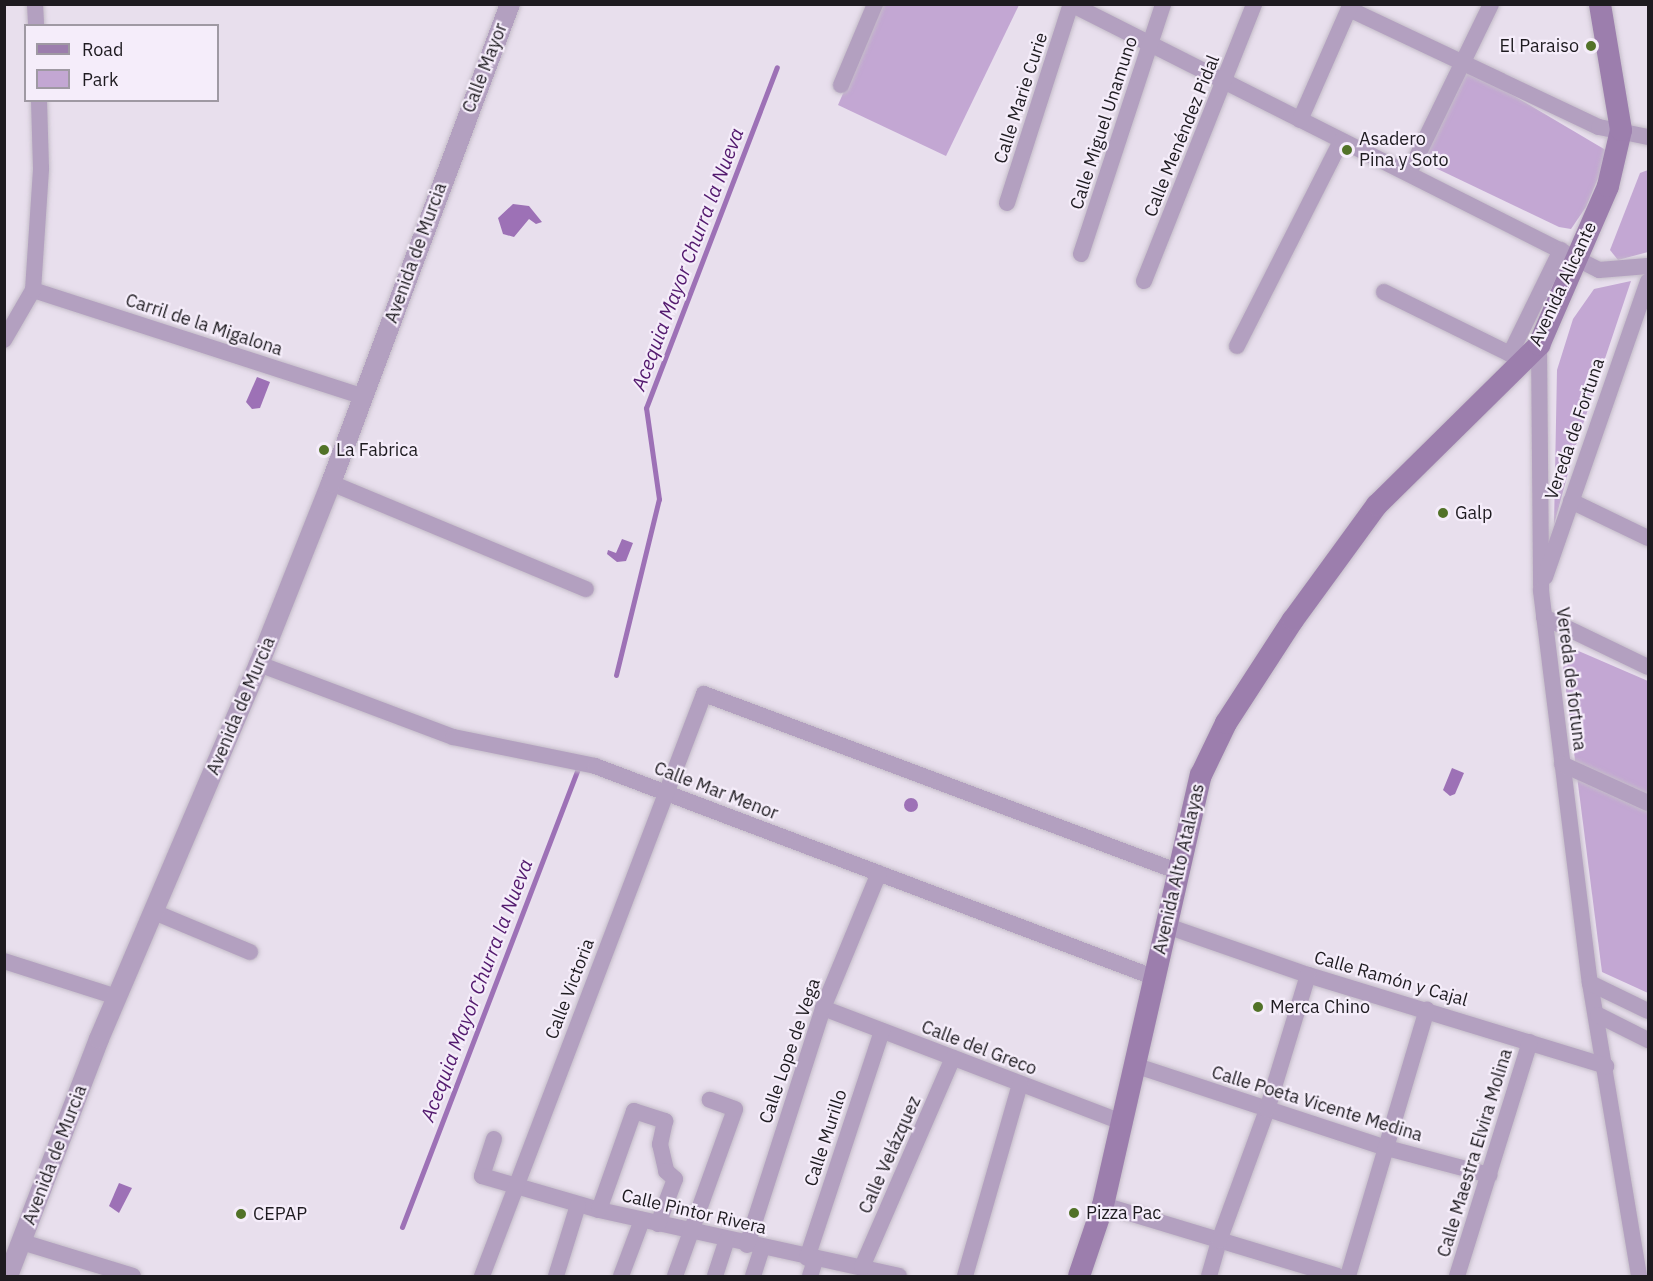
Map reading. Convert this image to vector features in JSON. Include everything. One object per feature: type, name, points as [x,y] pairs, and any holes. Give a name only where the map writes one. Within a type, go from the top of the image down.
[{"type":"main road","name":"Avenida Alicante","points":[[1377,505],[1524,353],[1568,254],[1614,168],[1621,130],[1600,4]]},
{"type":"main road","name":"Avenida Alto Atalayas","points":[[1079,1276],[1103,1205],[1153,976],[1167,926],[1201,775],[1226,723],[1293,620],[1377,505]]},
{"type":"street","points":[[35,4],[36,24]]},
{"type":"street","name":"Calle Mayor","points":[[461,131],[510,4]]},
{"type":"street","points":[[841,85],[874,4]]},
{"type":"street","name":"Calle Miguel Unamuno","points":[[1081,254],[1151,47],[1163,4]]},
{"type":"street","name":"Calle Menéndez Pidal","points":[[1144,281],[1226,83],[1254,4]]},
{"type":"street","points":[[1409,173],[1491,4]]},
{"type":"street","points":[[1071,5],[1599,270],[1648,266]]},
{"type":"street","name":"Calle Marie Curie","points":[[1007,203],[1071,5]]},
{"type":"street","points":[[1299,120],[1350,7],[1599,127],[1648,137]]},
{"type":"street","points":[[4,340],[33,290],[41,168],[39,102]]},
{"type":"street","name":"Avenida de Murcia","points":[[8,1276],[117,997],[259,664],[331,483],[461,131]]},
{"type":"street","points":[[1237,346],[1341,141]]},
{"type":"street","name":"Vereda de Fortuna","points":[[1540,591],[1648,281]]},
{"type":"street","name":"Carril de la Migalona","points":[[33,290],[362,396]]},
{"type":"street","points":[[1384,292],[1524,353]]},
{"type":"street","name":"Vereda de fortuna","points":[[1524,353],[1540,591],[1590,983],[1598,1015]]},
{"type":"street","points":[[331,483],[586,589]]},
{"type":"street","points":[[1571,501],[1648,538]]},
{"type":"street","points":[[1544,617],[1648,667]]},
{"type":"street","name":"Calle Mar Menor","points":[[259,664],[453,737],[595,766],[1153,976]]},
{"type":"street","name":"Calle Victoria","points":[[482,1276],[704,694],[1179,872]]},
{"type":"street","points":[[1562,764],[1648,803]]},
{"type":"street","name":"Calle Lope de Vega","points":[[753,1276],[755,1247],[823,1008],[879,873]]},
{"type":"street","points":[[153,912],[250,952]]},
{"type":"street","name":"Calle Ramón y Cajal","points":[[1167,926],[1308,975],[1427,1008],[1606,1066]]},
{"type":"street","points":[[4,961],[117,997]]},
{"type":"street","points":[[1209,1276],[1219,1240],[1267,1110],[1308,975]]},
{"type":"street","points":[[1590,983],[1648,1011]]},
{"type":"street","name":"Calle del Greco","points":[[823,1008],[1122,1122]]},
{"type":"street","points":[[1348,1276],[1427,1008]]},
{"type":"street","points":[[1598,1015],[1648,1040]]},
{"type":"street","points":[[1598,1015],[1639,1276]]},
{"type":"street","name":"Calle Murillo","points":[[810,1276],[812,1258],[882,1031]]},
{"type":"street","name":"Calle Maestra Elvira Molina","points":[[1457,1276],[1530,1042]]},
{"type":"street","name":"Calle Velázquez","points":[[851,1269],[953,1058]]},
{"type":"street","name":"Calle Poeta Vicente Medina","points":[[1134,1065],[1387,1148],[1489,1175]]},
{"type":"street","points":[[964,1276],[1020,1084]]},
{"type":"street","points":[[675,1276],[693,1232],[735,1108],[710,1100]]},
{"type":"street","points":[[599,1210],[634,1110],[665,1120],[660,1144],[666,1171],[675,1179],[658,1224]]},
{"type":"street","name":"Calle Pintor Rivera","points":[[494,1139],[482,1176],[578,1205],[755,1247],[812,1258],[851,1269],[892,1276]]},
{"type":"street","points":[[556,1276],[578,1205]]},
{"type":"street","points":[[1103,1205],[1338,1276]]},
{"type":"street","points":[[621,1276],[642,1220]]},
{"type":"street","points":[[715,1276],[727,1240]]},
{"type":"street","points":[[22,1242],[133,1276]]},
{"type":"green space","points":[[882,5],[1019,5],[946,156],[838,105]]},
{"type":"green space","points":[[1467,68],[1609,152],[1586,207],[1571,229],[1559,227],[1423,162]]},
{"type":"green space","points":[[1648,170],[1648,252],[1618,260],[1610,250],[1640,173]]},
{"type":"green space","points":[[1631,281],[1574,451],[1554,525],[1557,370],[1573,319],[1594,289]]},
{"type":"green space","points":[[1560,643],[1648,681],[1648,993],[1602,972]]},
{"type":"shaded area","points":[[513,204],[529,206],[542,222],[536,224],[529,219],[514,237],[503,234],[498,218]]},
{"type":"shaded area","points":[[257,377],[270,382],[260,408],[252,409],[246,402]]},
{"type":"shaded area","points":[[622,539],[633,543],[626,561],[617,562],[607,554],[608,550],[616,553]]},
{"type":"shaded area","points":[[1452,768],[1464,773],[1455,794],[1450,796],[1443,790]]},
{"type":"shaded area","points":[[908,798],[914,798],[918,805],[914,812],[908,812],[904,808],[904,802]]},
{"type":"shaded area","points":[[119,1183],[132,1188],[119,1213],[109,1206]]},
{"type":"waterway","name":"Acequia Mayor Churra la Nueva","points":[[616,675],[659,499],[646,408],[777,67]]},
{"type":"waterway","name":"Acequia Mayor Churra la Nueva","points":[[402,1227],[579,765]]},
{"type":"place","name":"El Paraiso","points":[[1591,46]]},
{"type":"place","name":"Asadero Pina y Soto","points":[[1347,150]]},
{"type":"place","name":"La Fabrica","points":[[324,450]]},
{"type":"place","name":"Galp","points":[[1443,513]]},
{"type":"place","name":"Merca Chino","points":[[1258,1007]]},
{"type":"place","name":"Pizza Pac","points":[[1074,1213]]},
{"type":"place","name":"CEPAP","points":[[241,1214]]}]
